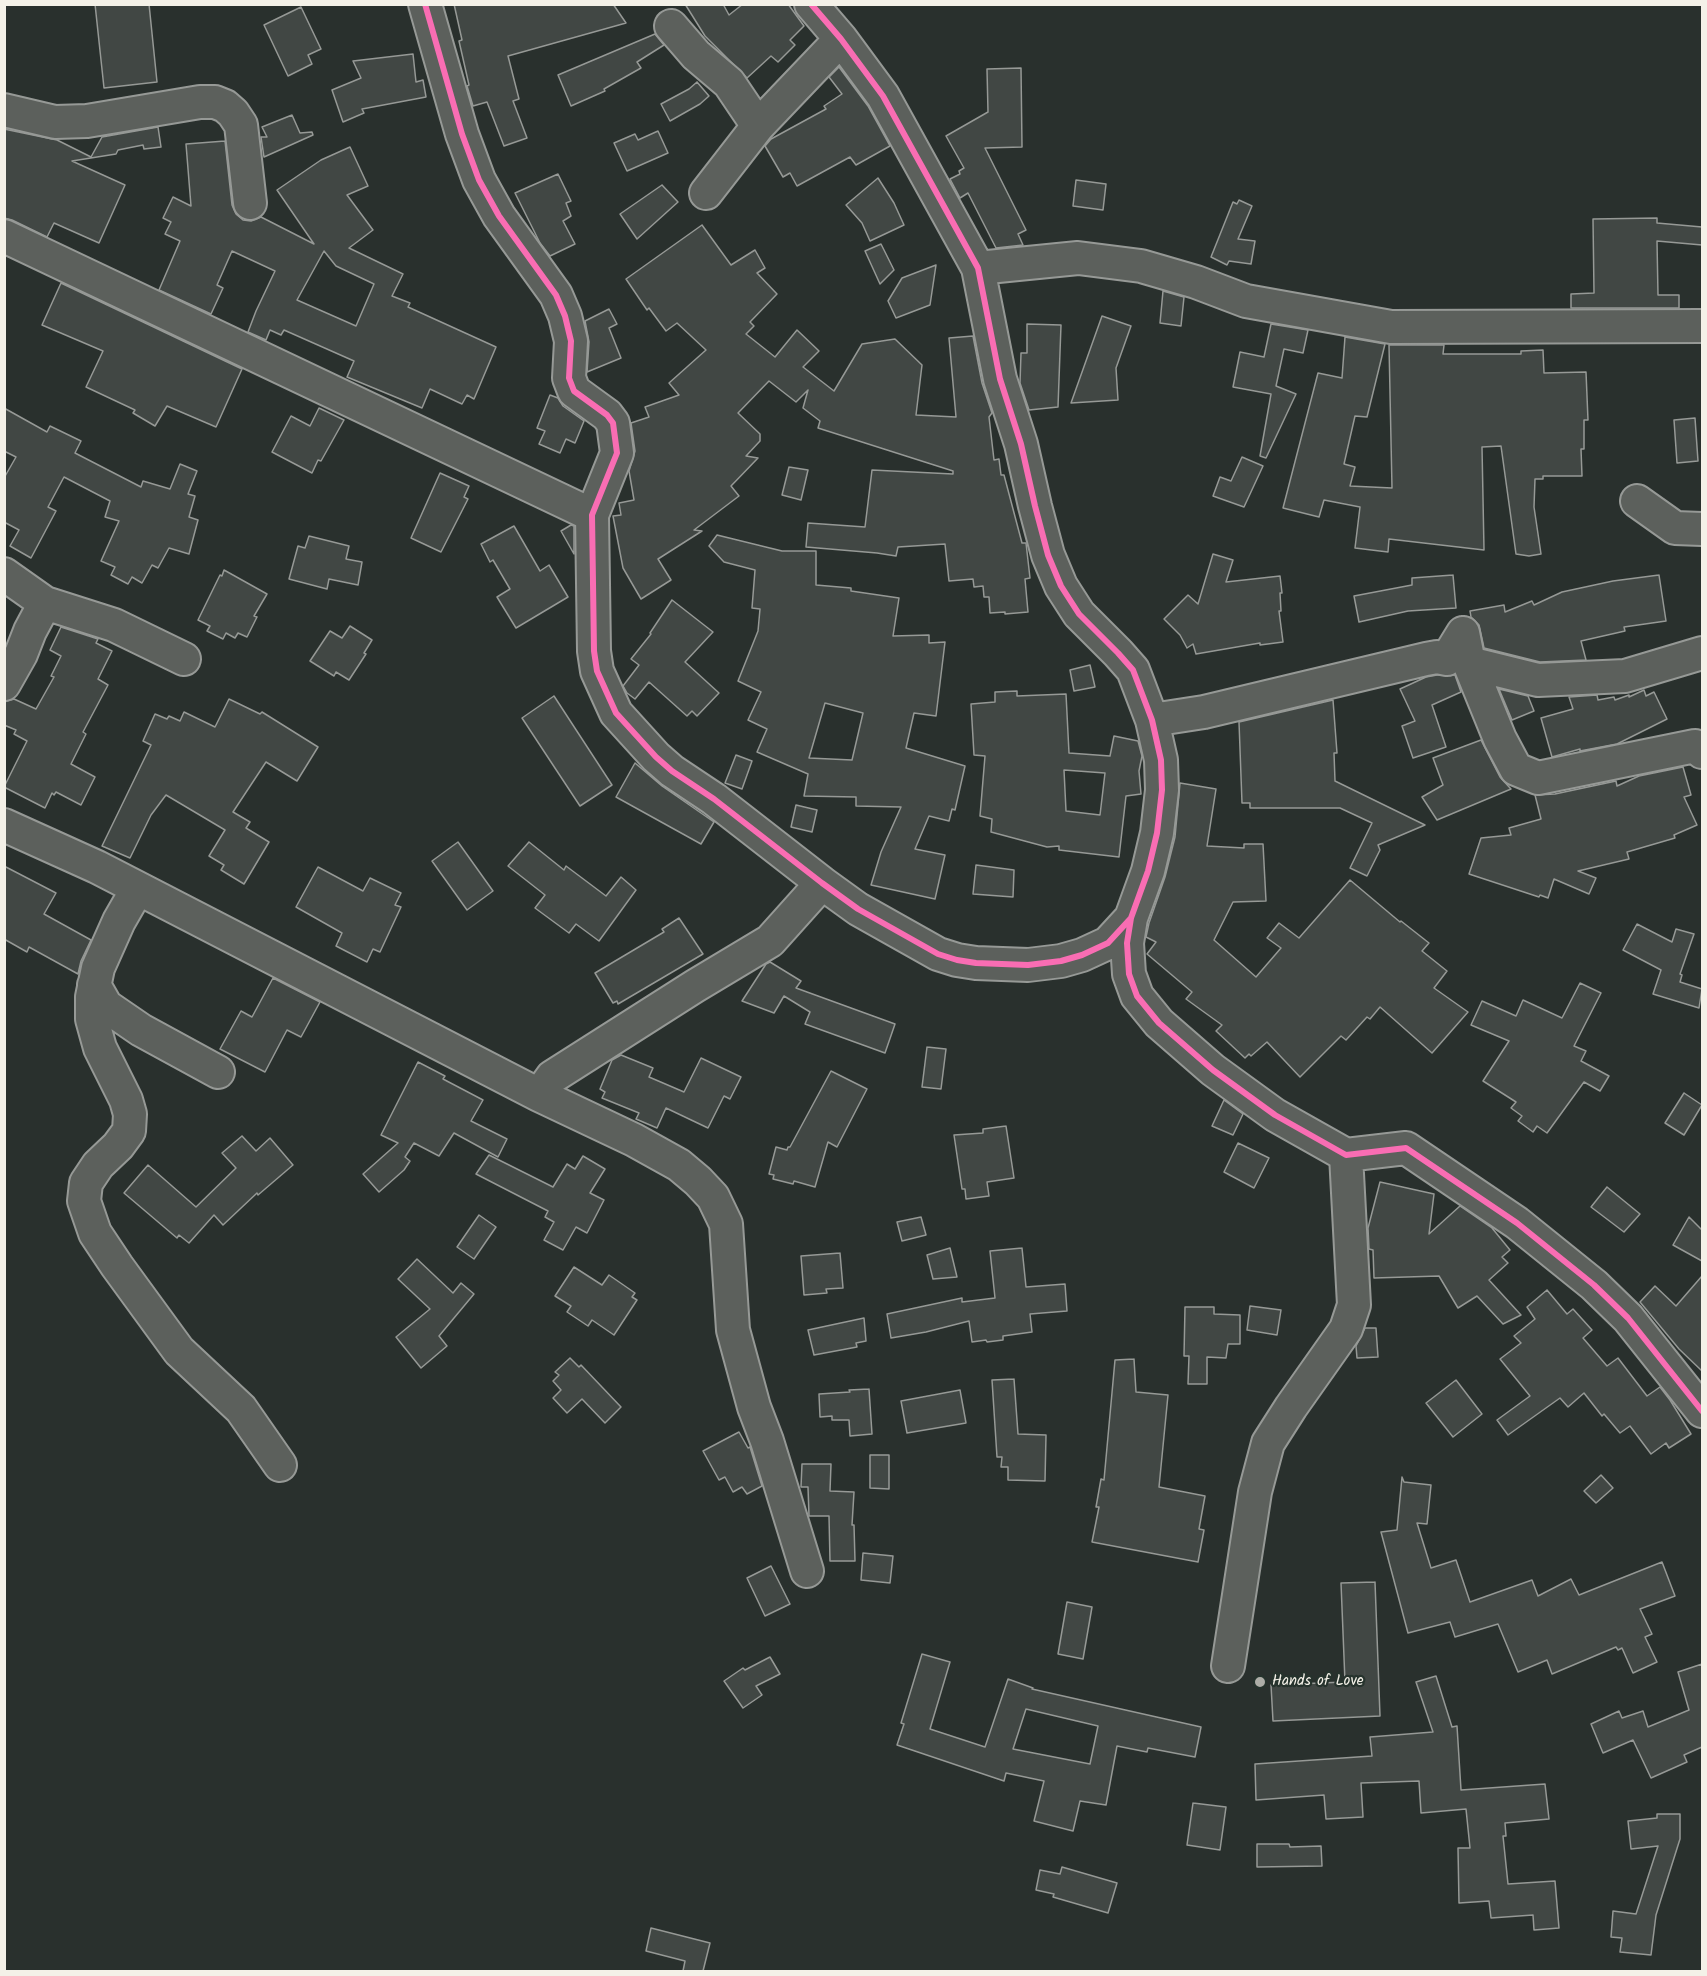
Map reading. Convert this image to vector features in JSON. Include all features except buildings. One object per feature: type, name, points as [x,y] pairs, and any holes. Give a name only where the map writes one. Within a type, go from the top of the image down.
[{"type":"street","points":[[425,4],[462,134],[479,180],[499,216],[556,295],[565,316],[571,341],[569,378],[574,391],[607,415],[614,423],[617,453],[592,515],[594,651],[597,671],[616,713],[672,771],[714,799],[858,909],[938,954],[976,963],[1028,965],[1061,961],[1082,955],[1108,943],[1131,918]]},
{"type":"street","points":[[811,4],[841,39],[883,96],[978,268],[1000,379],[1021,444],[1048,555],[1061,586],[1079,614],[1133,670],[1152,720],[1161,760],[1162,790],[1157,833],[1148,871],[1131,918],[1127,943],[1129,974],[1137,996],[1159,1023],[1213,1070],[1275,1115],[1346,1155],[1406,1148],[1516,1223],[1594,1285],[1628,1318],[1702,1411]]},
{"type":"street","points":[[671,26],[696,55],[729,83],[758,126]]},
{"type":"street","points":[[706,193],[758,126],[841,39]]},
{"type":"street","points":[[4,110],[55,122],[87,121],[200,102],[215,102],[225,106],[233,113],[240,125],[250,203]]},
{"type":"street","points":[[4,236],[592,515]]},
{"type":"street","points":[[978,268],[1078,258],[1142,266],[1246,300],[1391,327],[1702,326]]},
{"type":"street","points":[[1637,501],[1675,528],[1702,529]]},
{"type":"street","points":[[4,574],[45,603],[114,625],[184,659]]},
{"type":"street","points":[[4,684],[45,603]]},
{"type":"street","points":[[1152,720],[1204,712],[1426,659],[1437,657],[1447,659],[1463,633],[1469,663],[1500,738],[1516,769],[1538,778],[1700,748]]},
{"type":"street","points":[[1469,663],[1538,680],[1625,676],[1702,653]]},
{"type":"street","points":[[4,825],[97,867],[539,1095],[634,1140],[679,1165],[698,1181],[713,1197],[726,1224],[733,1330],[754,1407],[767,1441],[807,1571]]},
{"type":"street","points":[[539,1095],[552,1077],[770,941],[822,883]]},
{"type":"street","points":[[138,888],[119,921],[98,968],[92,997],[92,1019],[100,1048],[126,1100],[130,1114],[129,1131],[86,1183],[84,1201],[95,1233],[179,1351],[241,1409],[280,1465]]},
{"type":"street","points":[[94,985],[106,1006],[141,1029],[218,1072]]},
{"type":"street","points":[[1228,1666],[1255,1492],[1268,1443],[1347,1329],[1354,1305],[1346,1155]]},
{"type":"cycle path","points":[[425,4],[462,134],[479,180],[499,216],[556,295],[565,316],[571,341],[569,378],[574,391],[607,415],[613,423],[617,453],[592,515],[594,651],[597,671],[616,713],[672,771],[714,799],[858,909],[938,954],[976,963],[1028,965],[1061,961],[1082,955],[1108,943],[1131,918]]},
{"type":"cycle path","points":[[811,4],[841,39],[883,96],[978,268],[1000,379],[1021,444],[1048,555],[1061,586],[1079,614],[1133,670],[1152,720],[1161,760],[1162,790],[1157,833],[1148,871],[1131,918],[1127,943],[1129,974],[1137,996],[1159,1023],[1213,1070],[1275,1115],[1346,1155],[1406,1148],[1517,1223],[1594,1285],[1628,1318],[1702,1411]]},
{"type":"place","name":"Hands of Love","points":[[1260,1682]]}]
